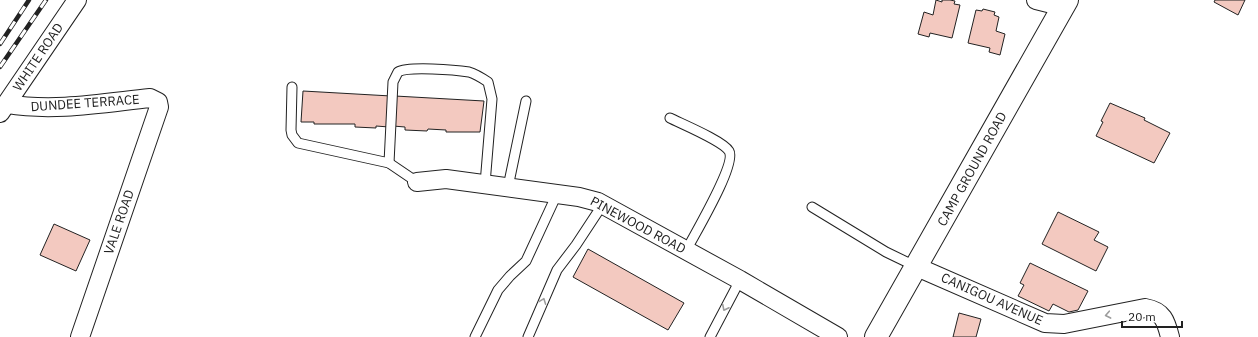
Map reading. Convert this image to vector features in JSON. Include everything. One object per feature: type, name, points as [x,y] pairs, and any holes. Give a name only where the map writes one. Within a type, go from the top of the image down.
[{"type":"main road","name":"CAMP GROUND ROAD","points":[[876,337],[1066,3]]},
{"type":"street","name":"WHITE ROAD","points":[[3,109],[76,0]]},
{"type":"street","points":[[1036,0],[1066,3]]},
{"type":"street","name":"DUNDEE TERRACE","points":[[3,109],[53,107],[150,98],[156,100],[159,107]]},
{"type":"street","name":"VALE ROAD","points":[[80,337],[159,107]]},
{"type":"street","name":"PINEWOOD ROAD","points":[[417,182],[438,178],[590,199],[603,204],[740,280],[838,337]]},
{"type":"street","name":"CANIGOU AVENUE","points":[[917,266],[1045,323],[1064,324],[1145,308],[1153,309],[1166,319],[1170,337]]},
{"type":"lane","points":[[389,163],[393,82],[398,72],[409,68],[468,72],[488,82],[491,90],[492,99],[485,184]]},
{"type":"lane","points":[[292,87],[291,130],[292,136],[298,143],[389,163],[417,182]]},
{"type":"lane","points":[[508,187],[526,101]]},
{"type":"lane","points":[[670,118],[721,144],[729,151],[730,158],[727,173],[686,251]]},
{"type":"lane","points":[[476,337],[498,290],[529,257],[557,194]]},
{"type":"lane","points":[[528,337],[557,270],[580,240],[603,204]]},
{"type":"lane","points":[[812,207],[886,252],[917,266]]},
{"type":"lane","points":[[710,337],[740,280]]},
{"type":"building","points":[[936,0],[942,2],[942,0],[955,1],[954,4],[960,5],[952,38],[930,33],[929,37],[918,34],[924,12],[933,15]]},
{"type":"building","points":[[1215,0],[1245,0],[1238,15],[1214,2]]},
{"type":"building","points":[[983,9],[995,12],[994,15],[999,17],[996,31],[1005,34],[1000,55],[989,52],[990,48],[968,43],[976,10],[982,11]]},
{"type":"building","points":[[303,91],[391,96],[389,127],[355,127],[355,124],[314,124],[314,122],[301,122]]},
{"type":"building","points":[[395,96],[484,101],[480,132],[446,132],[446,130],[428,129],[427,131],[405,130],[405,127],[393,126]]},
{"type":"building","points":[[1110,103],[1145,118],[1144,120],[1170,133],[1154,163],[1096,136],[1103,122],[1101,121]]},
{"type":"building","points":[[1058,212],[1099,232],[1094,240],[1108,247],[1096,271],[1042,244]]},
{"type":"building","points":[[54,224],[90,240],[76,271],[40,255]]},
{"type":"building","points":[[588,249],[684,303],[668,330],[573,277]]},
{"type":"building","points":[[1030,263],[1088,291],[1078,310],[1069,312],[1053,304],[1049,311],[1018,296],[1024,285],[1020,283]]},
{"type":"building","points":[[959,313],[981,319],[976,337],[953,337]]},
{"type":"railway","points":[[0,44],[29,0]]},
{"type":"railway","points":[[0,67],[46,0]]}]
